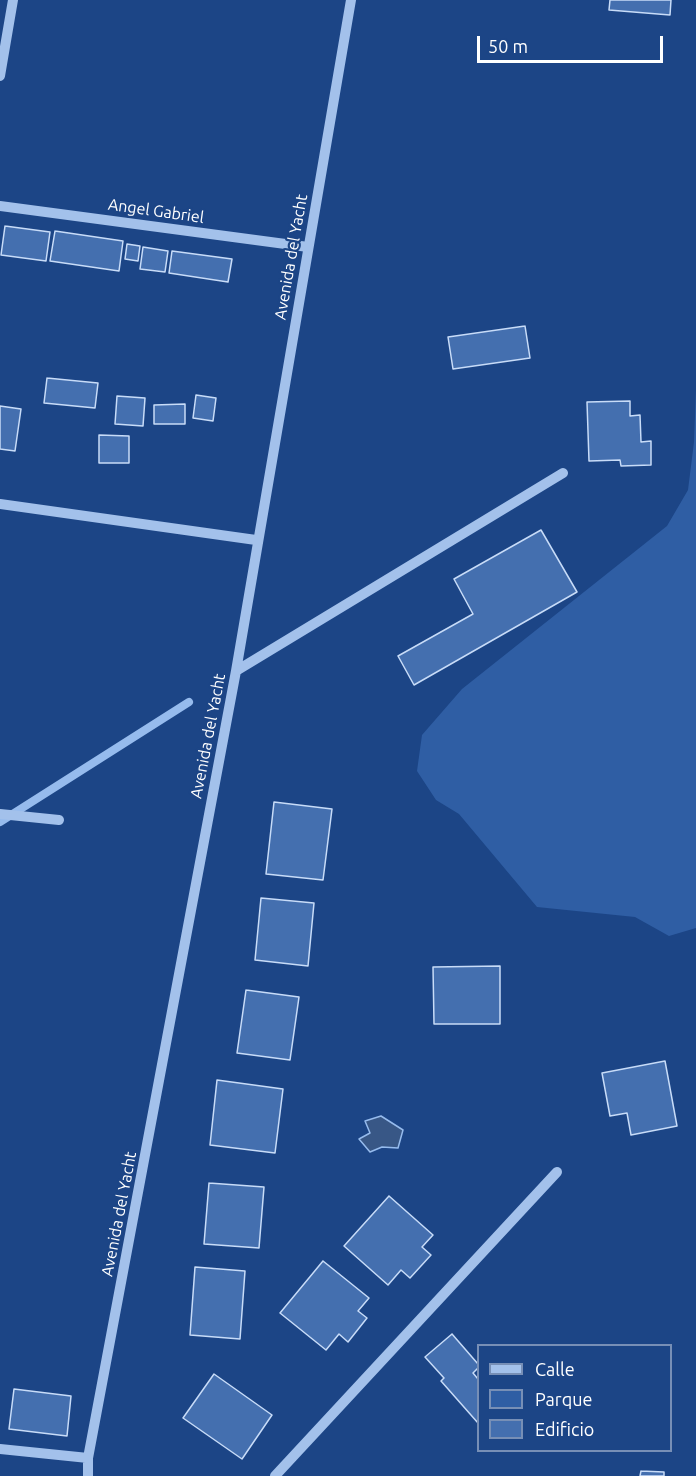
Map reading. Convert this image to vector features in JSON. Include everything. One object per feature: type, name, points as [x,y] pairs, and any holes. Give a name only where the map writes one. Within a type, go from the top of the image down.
[{"type":"street","points":[[0,76],[13,0]]},
{"type":"street","name":"Avenida del Yacht","points":[[88,1476],[88,1458],[236,670],[256,540],[351,0]]},
{"type":"street","name":"Angel Gabriel","points":[[0,206],[308,247]]},
{"type":"street","points":[[236,670],[563,473]]},
{"type":"street","points":[[0,504],[256,540]]},
{"type":"street","points":[[0,814],[59,820]]},
{"type":"street","points":[[275,1476],[557,1173]]},
{"type":"street","points":[[0,1449],[88,1458]]},
{"type":"green space","points":[[696,390],[696,928],[669,936],[635,917],[537,907],[459,814],[436,800],[417,771],[422,735],[462,689],[667,526],[688,490],[694,442]]},
{"type":"shaded area","points":[[381,1116],[403,1130],[398,1148],[382,1147],[370,1152],[359,1139],[370,1133],[365,1121]]},
{"type":"building","points":[[610,0],[671,0],[670,15],[609,10]]},
{"type":"building","points":[[5,226],[50,232],[46,261],[1,255]]},
{"type":"building","points":[[55,231],[123,241],[119,271],[50,261]]},
{"type":"building","points":[[127,244],[140,246],[138,261],[125,259]]},
{"type":"building","points":[[143,247],[168,251],[165,272],[140,269]]},
{"type":"building","points":[[172,251],[232,259],[228,282],[169,273]]},
{"type":"building","points":[[525,326],[530,358],[453,369],[448,337]]},
{"type":"building","points":[[47,378],[98,383],[95,408],[44,403]]},
{"type":"building","points":[[196,395],[216,398],[213,421],[193,418]]},
{"type":"building","points":[[117,396],[145,398],[143,426],[115,424]]},
{"type":"building","points":[[630,401],[630,416],[640,415],[641,442],[651,441],[651,465],[621,466],[620,460],[589,461],[587,402]]},
{"type":"building","points":[[185,404],[185,424],[154,424],[154,405]]},
{"type":"building","points":[[0,406],[21,409],[15,451],[0,449]]},
{"type":"building","points":[[99,435],[129,436],[129,463],[99,463]]},
{"type":"building","points":[[541,530],[577,592],[414,685],[398,656],[473,614],[454,579]]},
{"type":"building","points":[[274,802],[332,809],[323,880],[266,874]]},
{"type":"building","points":[[261,898],[314,903],[308,966],[255,960]]},
{"type":"building","points":[[500,966],[500,1024],[434,1024],[433,967]]},
{"type":"building","points":[[246,990],[299,997],[290,1060],[237,1053]]},
{"type":"building","points":[[665,1061],[677,1126],[631,1135],[627,1113],[610,1116],[602,1073]]},
{"type":"building","points":[[217,1080],[283,1089],[275,1153],[210,1145]]},
{"type":"building","points":[[209,1183],[264,1187],[259,1248],[204,1244]]},
{"type":"building","points":[[389,1196],[433,1235],[422,1247],[431,1255],[410,1278],[401,1270],[388,1285],[344,1246]]},
{"type":"building","points":[[323,1261],[369,1298],[358,1311],[367,1318],[348,1342],[339,1334],[326,1350],[280,1313]]},
{"type":"building","points":[[195,1267],[245,1271],[240,1339],[190,1335]]},
{"type":"building","points":[[452,1334],[477,1363],[477,1369],[473,1373],[477,1378],[477,1422],[441,1381],[444,1378],[425,1357]]},
{"type":"building","points":[[214,1374],[272,1415],[242,1459],[183,1418]]},
{"type":"building","points":[[14,1389],[71,1396],[67,1436],[9,1429]]},
{"type":"building","points":[[641,1471],[664,1472],[664,1476],[640,1476]]},
{"type":"waterway","points":[[0,822],[189,702]]}]
